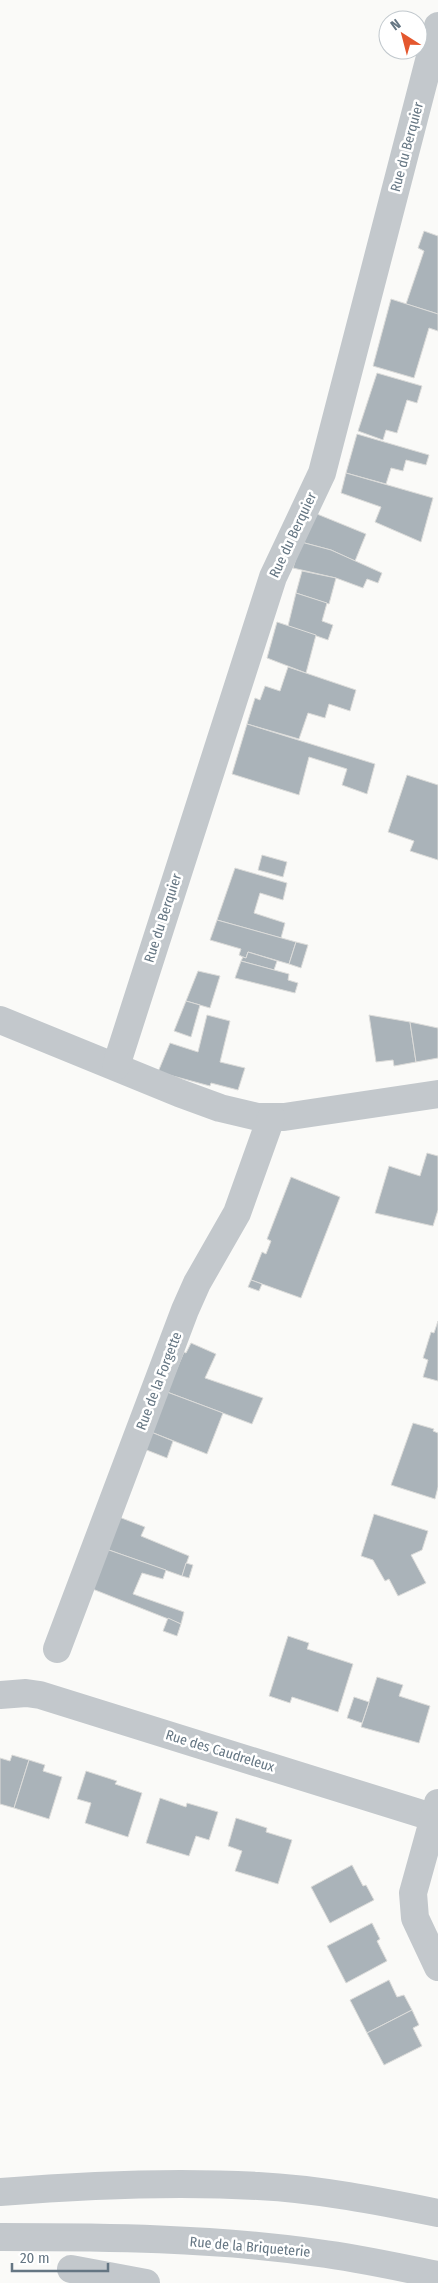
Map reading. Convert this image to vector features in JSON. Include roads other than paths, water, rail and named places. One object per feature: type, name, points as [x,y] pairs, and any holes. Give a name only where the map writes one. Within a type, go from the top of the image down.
[{"type":"street","name":"Rue du Berquier","points":[[116,1066],[272,577],[322,473],[438,26]]},
{"type":"street","points":[[0,1020],[220,1108],[242,1114],[271,1118],[438,1094]]},
{"type":"street","name":"Rue de la Forgette","points":[[57,1649],[185,1310],[197,1283],[237,1213],[271,1118]]},
{"type":"street","name":"Rue des Caudreleux","points":[[0,1695],[26,1693],[40,1695],[436,1813]]},
{"type":"street","points":[[436,1813],[413,1893],[413,1907],[415,1918],[438,1967]]},
{"type":"street","points":[[0,2192],[134,2184],[260,2186],[375,2200],[438,2213]]},
{"type":"street","name":"Rue de la Briqueterie","points":[[0,2237],[141,2238],[239,2244],[320,2253],[438,2275]]},
{"type":"street","points":[[71,2269],[146,2283]]}]
